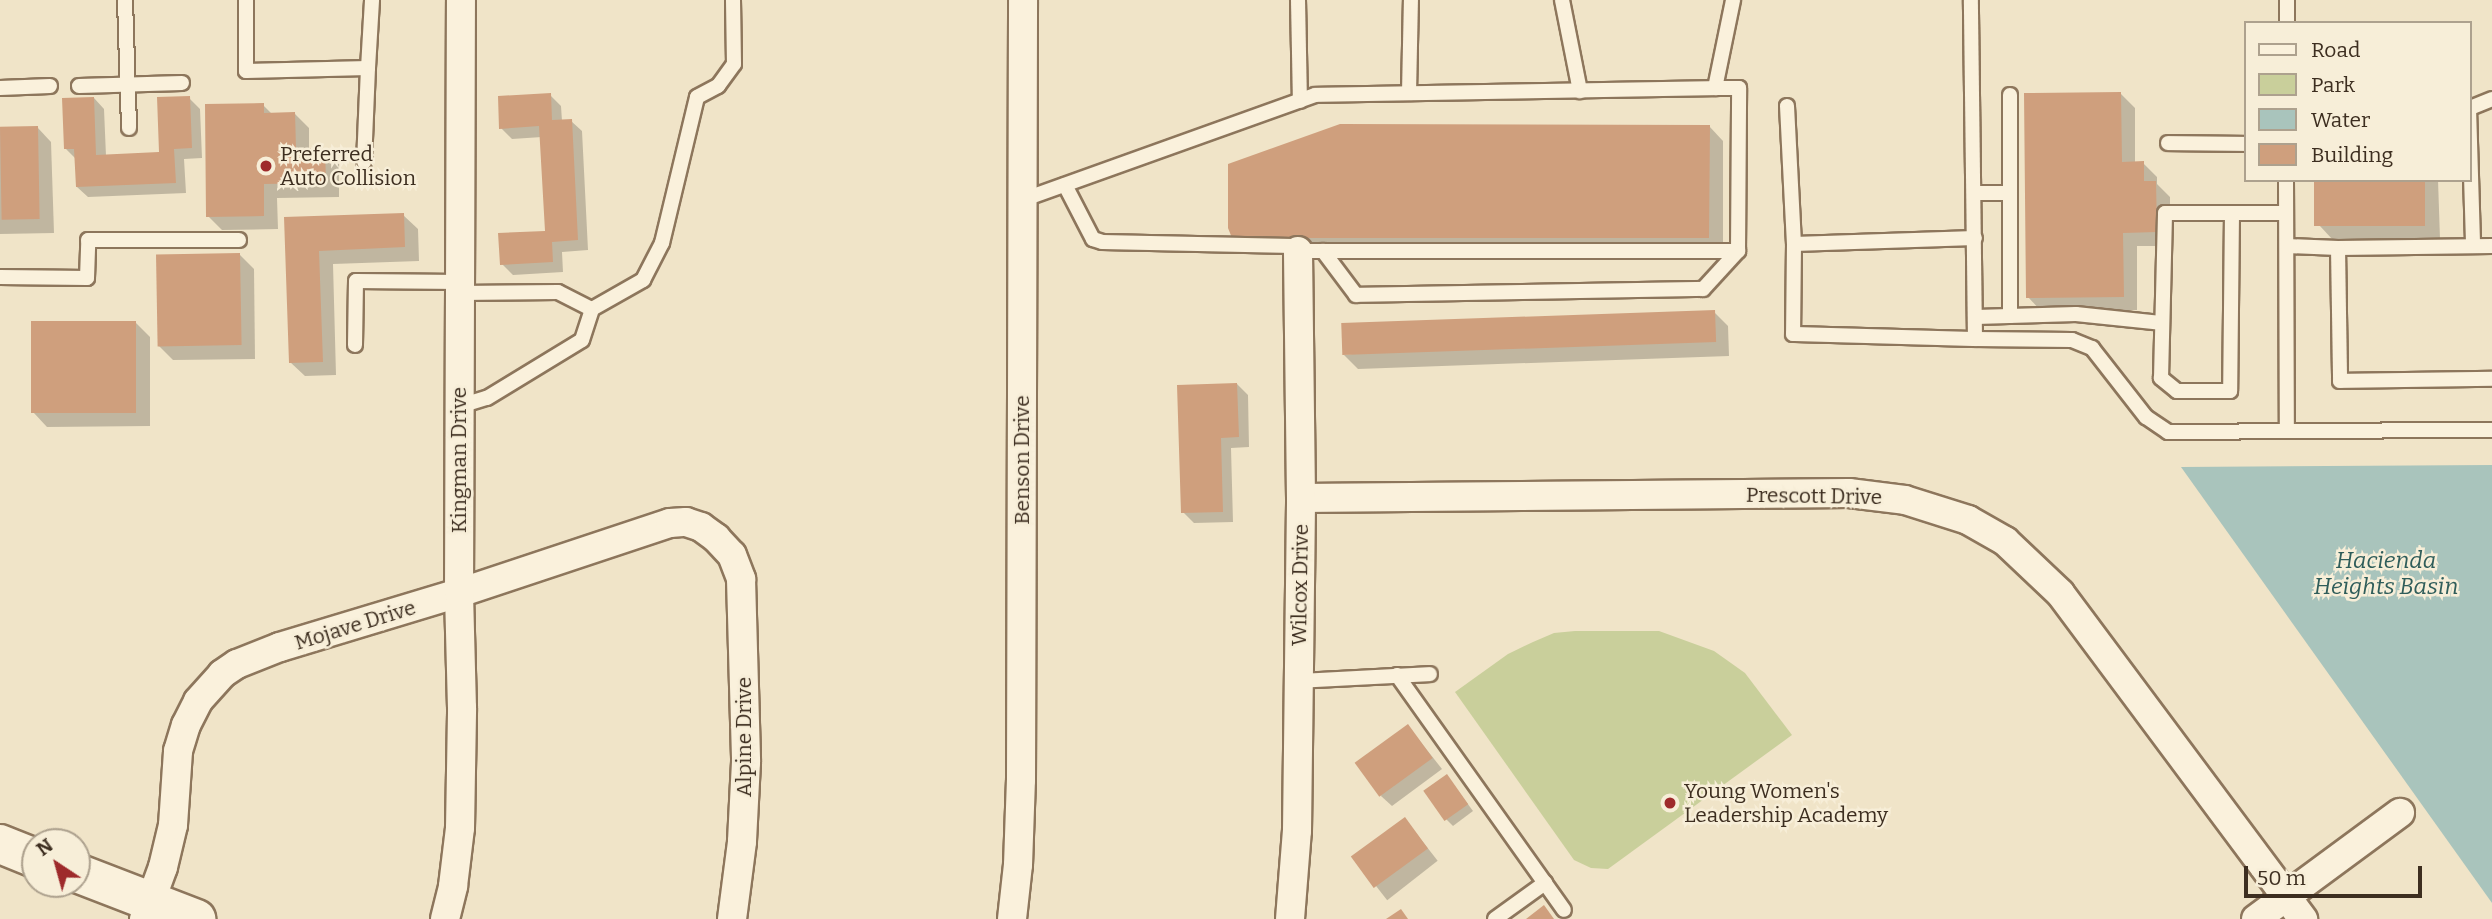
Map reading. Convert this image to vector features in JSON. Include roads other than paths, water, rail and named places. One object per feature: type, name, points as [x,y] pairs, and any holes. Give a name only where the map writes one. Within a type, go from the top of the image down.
[{"type":"street","name":"Kingman Drive","points":[[445,919],[453,886],[460,828],[463,708],[459,593],[461,0]]},
{"type":"street","name":"Benson Drive","points":[[1012,919],[1018,865],[1021,780],[1023,0]]},
{"type":"street","name":"Wilcox Drive","points":[[1290,919],[1297,831],[1301,498],[1310,251]]},
{"type":"street","name":"Prescott Drive","points":[[1301,498],[1849,493],[1905,500],[1968,520],[2005,541],[2060,593],[2303,919]]},
{"type":"street","name":"Mojave Drive","points":[[147,910],[173,825],[178,751],[186,725],[198,701],[222,674],[237,664],[280,647],[459,593],[670,523],[686,522],[701,527],[732,555]]},
{"type":"street","name":"Alpine Drive","points":[[732,555],[741,579],[746,762],[742,842],[732,919]]},
{"type":"street","points":[[2256,919],[2400,813]]},
{"type":"street","points":[[0,844],[21,852]]},
{"type":"street","points":[[91,880],[147,910],[196,919]]},
{"type":"lane","points":[[125,0],[129,128]]},
{"type":"lane","points":[[246,0],[246,71],[368,68]]},
{"type":"lane","points":[[364,162],[372,0]]},
{"type":"lane","points":[[460,406],[487,398],[582,340],[592,309],[643,280],[662,243],[697,97],[718,86],[734,64],[733,0]]},
{"type":"lane","points":[[1298,0],[1300,101]]},
{"type":"lane","points":[[1409,93],[1411,0]]},
{"type":"lane","points":[[1562,0],[1580,91]]},
{"type":"lane","points":[[1715,88],[1733,0]]},
{"type":"lane","points":[[1971,0],[1975,339]]},
{"type":"lane","points":[[2287,0],[2287,21]]},
{"type":"lane","points":[[79,86],[183,83]]},
{"type":"lane","points":[[0,89],[50,86]]},
{"type":"lane","points":[[1022,200],[1315,95],[1739,88],[1738,251],[1703,289],[1356,295],[1310,251]]},
{"type":"lane","points":[[2010,95],[2010,316]]},
{"type":"lane","points":[[2471,108],[2492,99]]},
{"type":"lane","points":[[1787,106],[1794,244],[1793,334],[2072,340],[2092,348],[2146,417],[2168,432],[2492,430]]},
{"type":"lane","points":[[2168,143],[2244,144]]},
{"type":"lane","points":[[2471,154],[2473,246]]},
{"type":"lane","points":[[2286,182],[2287,430]]},
{"type":"lane","points":[[1065,184],[1093,239],[1293,246],[1310,251],[1738,251]]},
{"type":"lane","points":[[1974,193],[2010,193]]},
{"type":"lane","points":[[2232,214],[2230,391],[2177,391],[2161,378],[2165,213],[2286,213]]},
{"type":"lane","points":[[1794,244],[1975,238]]},
{"type":"lane","points":[[0,277],[87,278],[88,240],[239,240]]},
{"type":"lane","points":[[2287,246],[2492,246]]},
{"type":"lane","points":[[2338,248],[2340,381],[2492,379]]},
{"type":"lane","points":[[355,345],[356,281],[558,292],[592,309]]},
{"type":"lane","points":[[1976,317],[2076,313],[2161,323]]},
{"type":"lane","points":[[1298,681],[1430,674]]},
{"type":"lane","points":[[1397,675],[1564,910]]},
{"type":"lane","points":[[1495,919],[1545,883]]},
{"type":"water","name":"Hacienda Heights Basin","points":[[2492,465],[2492,903],[2181,467]]},
{"type":"place","name":"Preferred Auto Collision","points":[[266,166]]},
{"type":"place","name":"Young Women's Leadership Academy","points":[[1670,803]]}]
